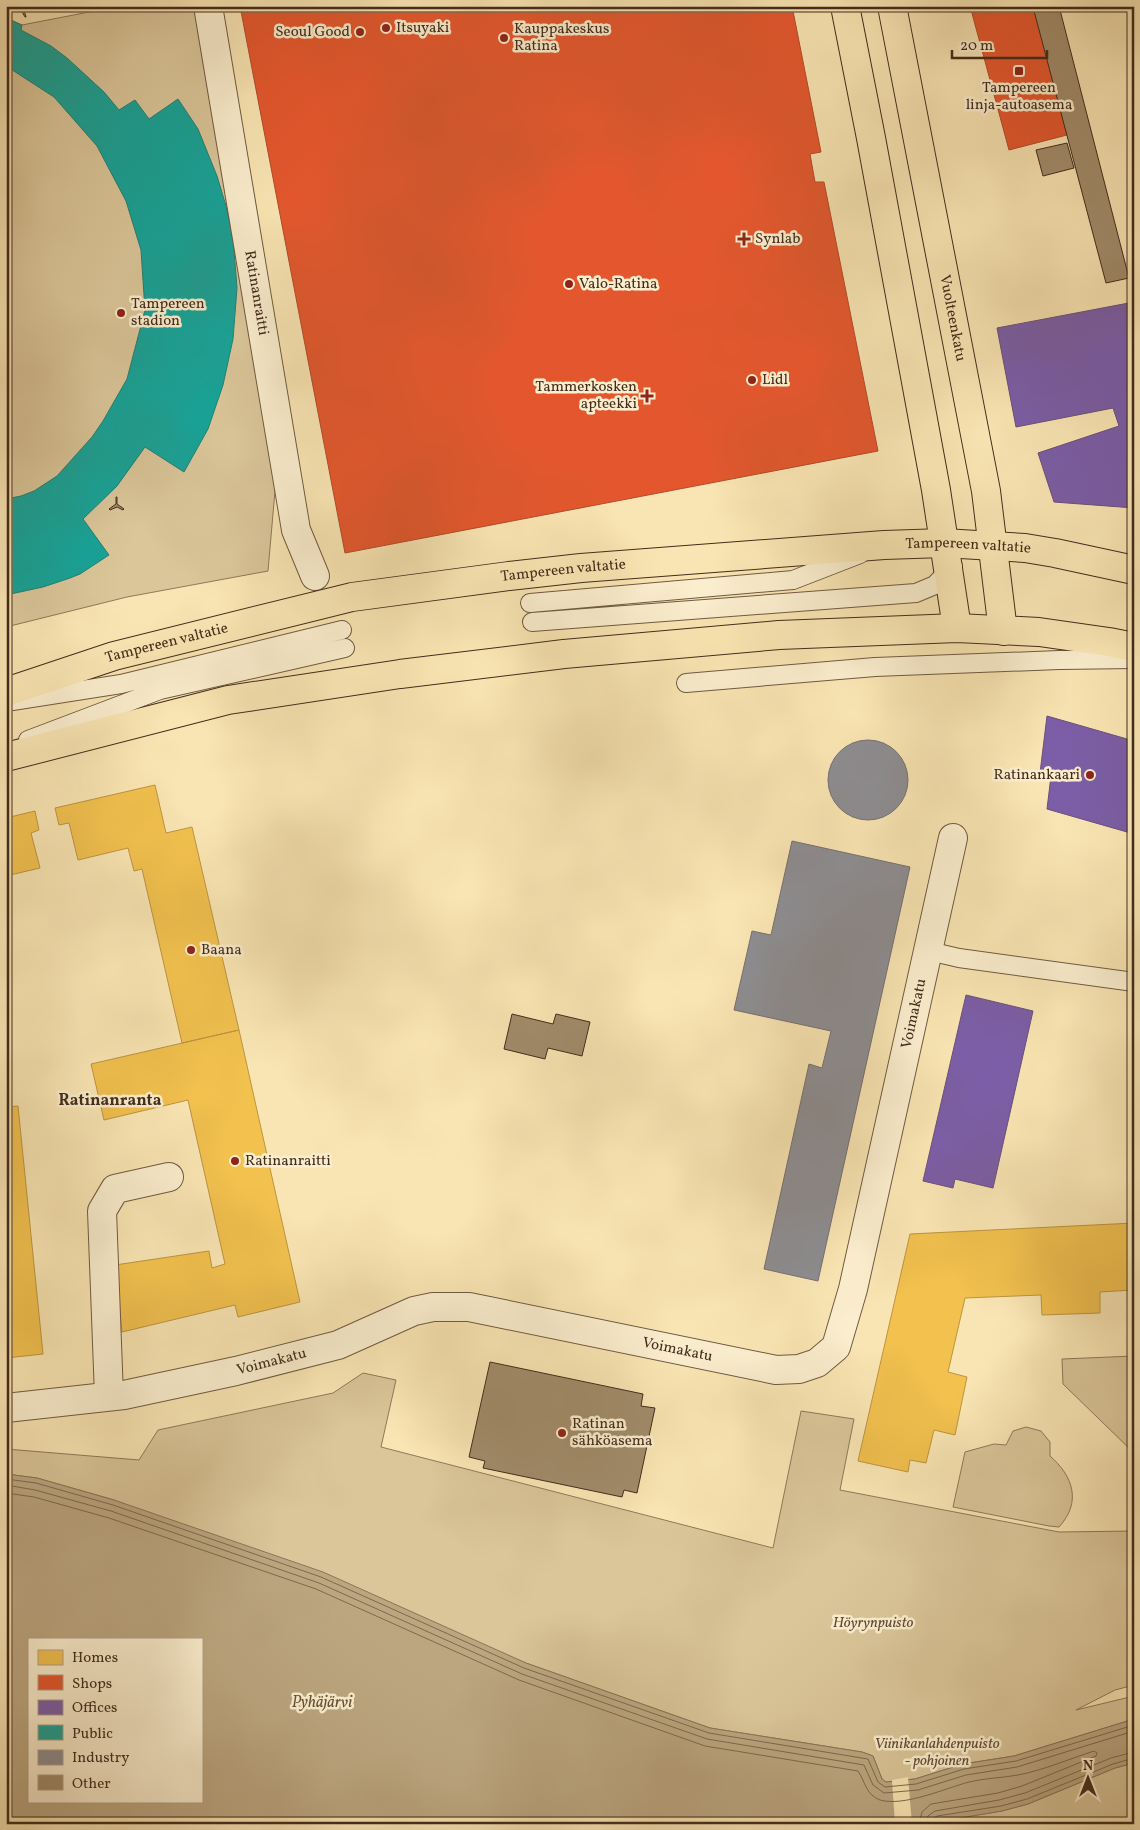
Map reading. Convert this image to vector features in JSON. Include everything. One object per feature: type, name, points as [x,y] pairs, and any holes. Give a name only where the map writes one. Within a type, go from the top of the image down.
[{"type":"main road","name":"Vuolteenkatu","points":[[845,6],[873,148],[969,545],[1003,630]]},
{"type":"main road","name":"Vuolteenkatu","points":[[892,6],[987,502],[969,545],[949,571],[957,628]]},
{"type":"main road","name":"Tampereen valtatie","points":[[6,692],[114,656],[352,597],[581,568],[884,545],[969,545],[1025,548],[1134,570]]},
{"type":"main road","points":[[6,757],[228,700],[400,674],[564,654],[841,632],[957,628],[1039,632],[1134,647]]},
{"type":"street","name":"Ratinanraitti","points":[[208,6],[296,530],[315,576]]},
{"type":"street","name":"Voimakatu","points":[[6,1408],[124,1395],[236,1371],[338,1345],[414,1311],[450,1306],[478,1309],[776,1370],[799,1369],[817,1363],[836,1347],[853,1289],[953,838]]},
{"type":"street","points":[[109,1396],[102,1211],[115,1189],[169,1177]]},
{"type":"lane","points":[[530,603],[793,580],[884,545]]},
{"type":"lane","points":[[532,622],[916,593],[934,585],[949,571]]},
{"type":"lane","points":[[6,702],[121,684],[342,630]]},
{"type":"lane","points":[[6,748],[160,690],[345,648]]},
{"type":"lane","points":[[686,683],[875,667],[1134,659]]},
{"type":"lane","points":[[928,951],[959,958],[1134,982]]},
{"type":"green space","name":"Tampereen stadion","points":[[120,6],[195,6],[277,468],[268,571],[127,597],[6,627],[6,18],[22,25]]},
{"type":"green space","points":[[1134,1356],[1134,1453],[1063,1384],[1062,1359]]},
{"type":"green space","name":"Höyrynpuisto","points":[[363,1373],[396,1380],[381,1447],[773,1548],[801,1411],[854,1419],[840,1490],[1059,1532],[1134,1531],[1134,1685],[1115,1690],[1076,1710],[1134,1696],[1134,1719],[1014,1756],[963,1764],[915,1779],[886,1782],[882,1779],[873,1756],[862,1752],[710,1728],[526,1663],[114,1500],[37,1478],[6,1474],[6,1449],[139,1460],[158,1430],[333,1393]]},
{"type":"green space","points":[[1026,1427],[1041,1431],[1050,1442],[1050,1456],[1064,1472],[1072,1490],[1071,1508],[1059,1527],[953,1507],[965,1452],[994,1444],[1006,1445],[1013,1431]]},
{"type":"green space","points":[[1134,1763],[1134,1824],[921,1824],[1002,1811],[1028,1804],[1115,1768]]},
{"type":"water","name":"Pyhäjärvi","points":[[6,1474],[37,1478],[114,1500],[323,1572],[526,1663],[710,1728],[862,1752],[873,1756],[882,1779],[886,1782],[915,1779],[963,1764],[1014,1756],[1134,1719],[1134,1763],[1115,1768],[1028,1804],[1002,1811],[924,1824],[880,1822],[869,1824],[6,1824]]},
{"type":"pier","points":[[908,1777],[912,1824],[895,1824],[892,1780]]},
{"type":"building: Homes","name":"Baana","points":[[155,785],[166,833],[192,827],[239,1030],[182,1043],[142,869],[134,871],[128,848],[78,860],[69,823],[59,825],[55,808]]},
{"type":"building: Homes","points":[[35,811],[39,830],[31,833],[40,868],[6,876],[6,818]]},
{"type":"building: Homes","name":"Ratinanraitti","points":[[239,1030],[300,1302],[238,1317],[235,1305],[122,1332],[115,1265],[209,1251],[212,1268],[225,1264],[188,1100],[104,1120],[91,1064]]},
{"type":"building: Homes","points":[[6,1033],[12,1076],[6,1076]]},
{"type":"building: Homes","points":[[18,1106],[43,1354],[6,1358],[6,1107]]},
{"type":"building: Homes","points":[[1134,1223],[1134,1290],[1100,1292],[1100,1313],[1042,1315],[1041,1295],[965,1298],[948,1372],[967,1377],[955,1435],[934,1430],[926,1463],[910,1460],[908,1472],[858,1461],[910,1234]]},
{"type":"building: Shops","name":"Valo-Ratina","points":[[240,6],[792,6],[821,152],[810,154],[815,182],[824,182],[878,451],[345,553]]},
{"type":"building: Shops","name":"Tampereen linja-autoasema","points":[[970,6],[1033,6],[1067,135],[1009,150]]},
{"type":"building: Offices","points":[[1134,302],[1134,508],[1054,502],[1038,453],[1119,426],[1113,408],[1016,427],[997,328]]},
{"type":"building: Offices","name":"Ratinankaari","points":[[1047,716],[1134,741],[1134,834],[1047,809],[1051,776],[1040,773]]},
{"type":"building: Offices","points":[[966,995],[1033,1011],[993,1188],[955,1179],[953,1188],[923,1181]]},
{"type":"building: Public","name":"Tampereen stadion","points":[[6,18],[22,25],[21,30],[51,46],[67,58],[104,92],[119,110],[135,100],[149,119],[178,99],[198,129],[217,176],[233,238],[237,288],[233,339],[223,385],[208,429],[184,472],[145,447],[117,486],[83,519],[109,555],[80,574],[70,578],[43,587],[6,595],[6,499],[34,491],[57,476],[92,437],[127,379],[145,310],[141,250],[126,201],[97,146],[54,97],[6,66]]},
{"type":"building: Industry","points":[[868,740],[883,743],[896,752],[905,765],[908,780],[905,795],[896,808],[883,817],[868,820],[853,817],[840,808],[831,795],[828,780],[831,765],[840,752],[853,743]]},
{"type":"building: Industry","points":[[792,841],[910,867],[818,1281],[764,1269],[809,1064],[822,1068],[831,1031],[734,1010],[752,931],[771,935]]},
{"type":"building: Other","points":[[26,6],[24,10],[26,17],[21,10],[14,9],[15,7],[21,8]]},
{"type":"building: Other","points":[[1059,6],[1129,278],[1106,283],[1033,7]]},
{"type":"building: Other","points":[[1067,143],[1074,168],[1043,176],[1036,150]]},
{"type":"building: Other","points":[[116,497],[117,504],[123,510],[117,507],[109,509],[116,504]]},
{"type":"building: Other","points":[[512,1014],[553,1024],[556,1014],[590,1022],[582,1056],[548,1048],[545,1059],[504,1049]]},
{"type":"building: Other","name":"Ratinan sähköasema","points":[[490,1362],[643,1394],[641,1406],[655,1408],[637,1493],[624,1490],[622,1497],[483,1468],[485,1461],[469,1457]]},
{"type":"place","name":"Itsuyaki","points":[[386,28]]},
{"type":"place","name":"Seoul Good","points":[[360,32]]},
{"type":"place","name":"Kauppakeskus Ratina","points":[[504,38]]},
{"type":"place","name":"Tampereen linja-autoasema","points":[[1019,71]]},
{"type":"place","name":"Synlab","points":[[744,239]]},
{"type":"place","name":"Valo-Ratina","points":[[569,284]]},
{"type":"place","name":"Tampereen stadion","points":[[121,313]]},
{"type":"place","name":"Lidl","points":[[752,380]]},
{"type":"place","name":"Tammerkosken apteekki","points":[[647,396]]},
{"type":"place","name":"Ratinankaari","points":[[1090,775]]},
{"type":"place","name":"Baana","points":[[191,950]]},
{"type":"place","name":"Ratinanraitti","points":[[235,1161]]},
{"type":"place","name":"Ratinan sähköasema","points":[[562,1433]]},
{"type":"district","name":"Ratinanranta","points":[[110,1101]]},
{"type":"park label","name":"Viinikanlahdenpuisto - pohjoinen","points":[[937,1752]]}]
